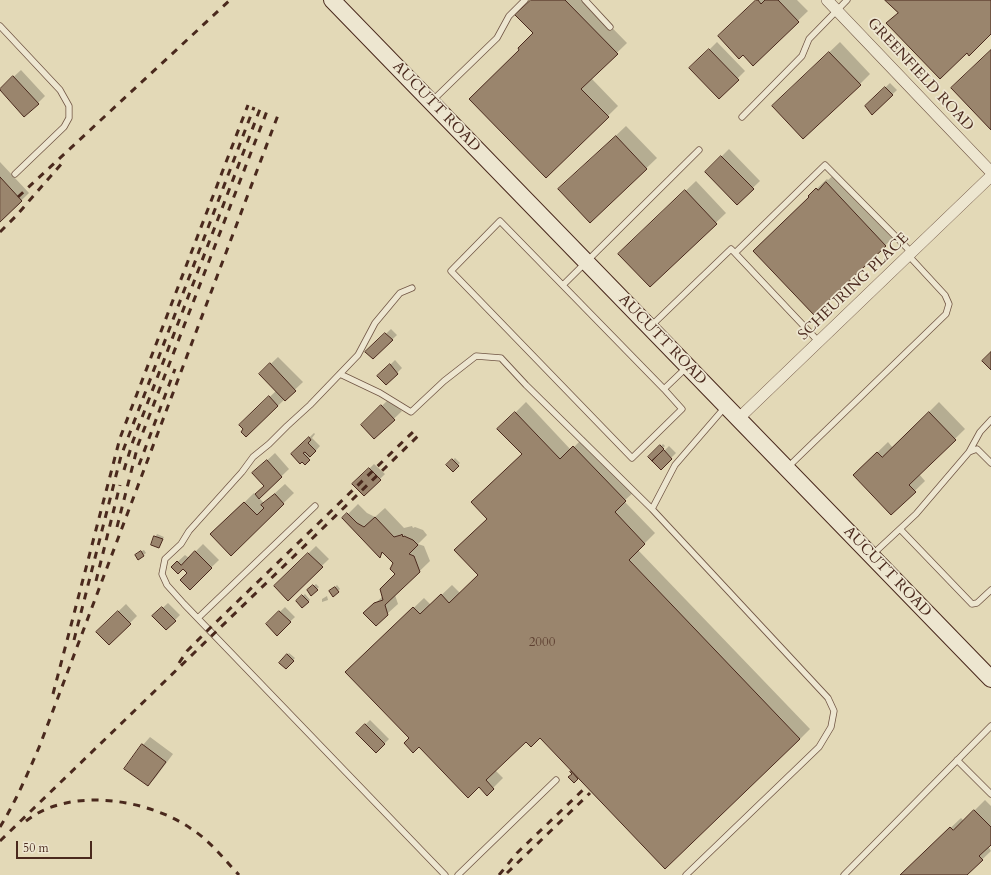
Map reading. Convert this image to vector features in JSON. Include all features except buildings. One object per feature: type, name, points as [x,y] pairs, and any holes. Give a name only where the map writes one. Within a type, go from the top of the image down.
[{"type":"street","name":"AUCUTT ROAD","points":[[332,0],[991,679]]},
{"type":"street","name":"GREENFIELD ROAD","points":[[827,0],[991,172]]},
{"type":"street","name":"SCHEURING PLACE","points":[[738,419],[991,176]]},
{"type":"lane","points":[[431,102],[497,38],[509,16],[525,0]]},
{"type":"lane","points":[[585,0],[610,27]]},
{"type":"lane","points":[[742,117],[802,56],[807,48],[809,39],[847,0]]},
{"type":"lane","points":[[0,26],[60,90],[69,106],[69,118],[64,127],[15,174]]},
{"type":"lane","points":[[563,285],[699,150]]},
{"type":"lane","points":[[735,253],[825,165],[910,254],[945,295],[949,304],[946,314],[787,469]]},
{"type":"lane","points":[[500,221],[664,389],[682,409],[632,458],[451,271],[500,221]]},
{"type":"lane","points":[[650,328],[731,249],[819,342]]},
{"type":"lane","points":[[412,288],[400,294],[380,317],[358,355],[269,444],[252,457],[242,472],[189,531],[181,544],[165,559],[162,574],[167,585],[198,618],[445,875]]},
{"type":"lane","points":[[340,374],[380,393],[411,412],[444,381],[476,356],[501,358],[526,385],[652,509],[828,698],[834,711],[831,727],[819,747],[686,875]]},
{"type":"lane","points":[[664,389],[687,366]]},
{"type":"lane","points":[[652,509],[676,465],[726,406]]},
{"type":"lane","points":[[871,556],[916,514],[969,452],[980,432],[991,420]]},
{"type":"lane","points":[[969,452],[977,449],[991,463]]},
{"type":"lane","points":[[198,618],[315,506]]},
{"type":"lane","points":[[900,529],[972,604],[977,604],[991,590]]},
{"type":"lane","points":[[844,875],[991,726]]},
{"type":"lane","points":[[957,760],[991,794]]},
{"type":"lane","points":[[458,875],[556,780]]},
{"type":"railway","points":[[18,197],[230,0]]},
{"type":"railway","points":[[53,694],[120,438],[248,105]]},
{"type":"railway","points":[[74,640],[121,456],[254,107]]},
{"type":"railway","points":[[124,470],[133,441],[260,109]]},
{"type":"railway","points":[[117,527],[138,445],[267,111]]},
{"type":"railway","points":[[0,827],[17,797],[40,745],[278,115]]},
{"type":"railway","points":[[0,232],[63,162]]},
{"type":"railway","points":[[139,465],[175,369]]},
{"type":"railway","points":[[179,663],[187,651],[209,629],[415,430]]},
{"type":"railway","points":[[0,841],[419,435]]},
{"type":"railway","points":[[96,581],[120,485]]},
{"type":"railway","points":[[499,875],[517,853],[586,787]]},
{"type":"railway","points":[[507,873],[590,793]]},
{"type":"railway","points":[[26,821],[44,810],[65,803],[87,800],[133,804],[175,819],[193,830],[212,845],[239,875]]}]
